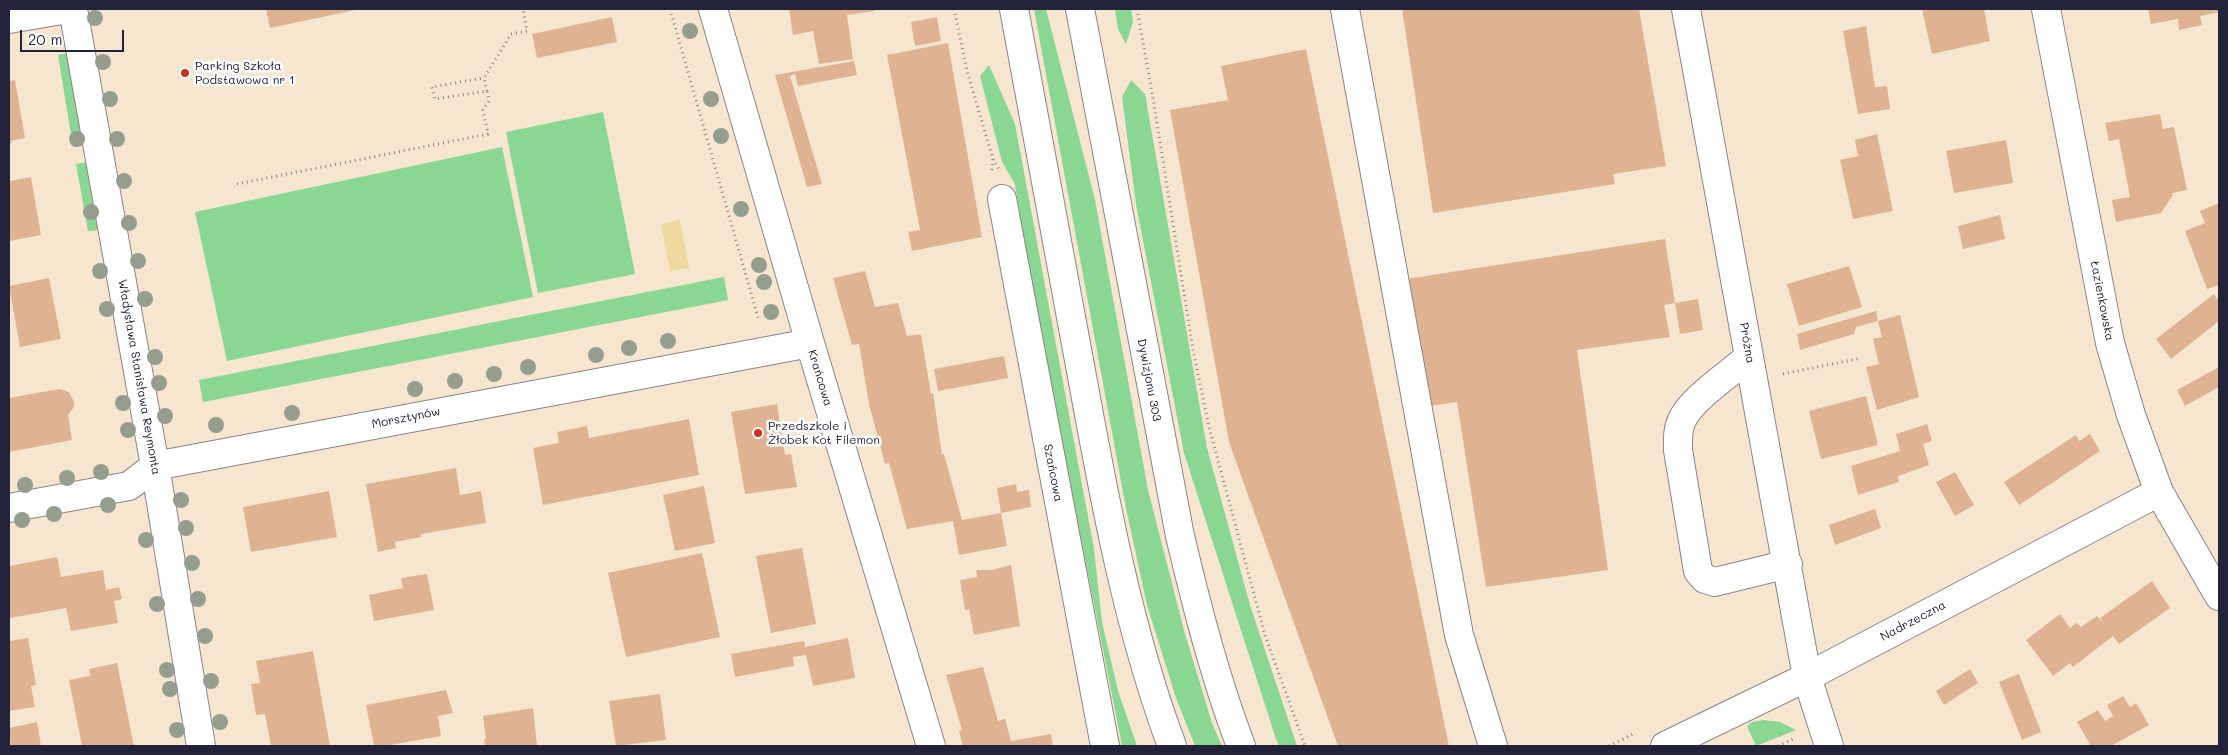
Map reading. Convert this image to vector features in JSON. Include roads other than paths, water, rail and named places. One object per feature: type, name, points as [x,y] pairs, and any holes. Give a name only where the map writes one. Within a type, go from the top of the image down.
[{"type":"street","points":[[9,19],[68,9]]},
{"type":"street","name":"Władysława Stanisława Reymonta","points":[[73,9],[155,466],[201,746]]},
{"type":"street","name":"Krańcowa","points":[[713,9],[810,343],[931,746]]},
{"type":"street","points":[[1014,9],[1088,408],[1124,585],[1144,659],[1172,746]]},
{"type":"street","name":"Dywizjonu 303","points":[[1080,9],[1180,536],[1208,646],[1241,746]]},
{"type":"street","points":[[1345,9],[1459,635],[1493,746]]},
{"type":"street","name":"Próżna","points":[[1686,9],[1808,677],[1829,746]]},
{"type":"street","name":"Łazienkowska","points":[[2046,9],[2110,343],[2131,415],[2159,492],[2213,587]]},
{"type":"street","name":"Szańcowa","points":[[1002,199],[1105,746]]},
{"type":"street","name":"Morsztynów","points":[[9,508],[129,486],[155,466],[810,343]]},
{"type":"street","points":[[1750,357],[1698,399],[1682,419],[1678,433],[1678,450],[1698,571],[1705,578],[1715,582],[1788,564]]},
{"type":"street","name":"Nadrzeczna","points":[[1665,746],[1808,677],[2159,492]]},
{"type":"place","name":"Parking Szkoła Podstawowa nr 1","points":[[185,73]]},
{"type":"place","name":"Przedszkole i Żłobek Kot Filemon","points":[[758,433]]}]
